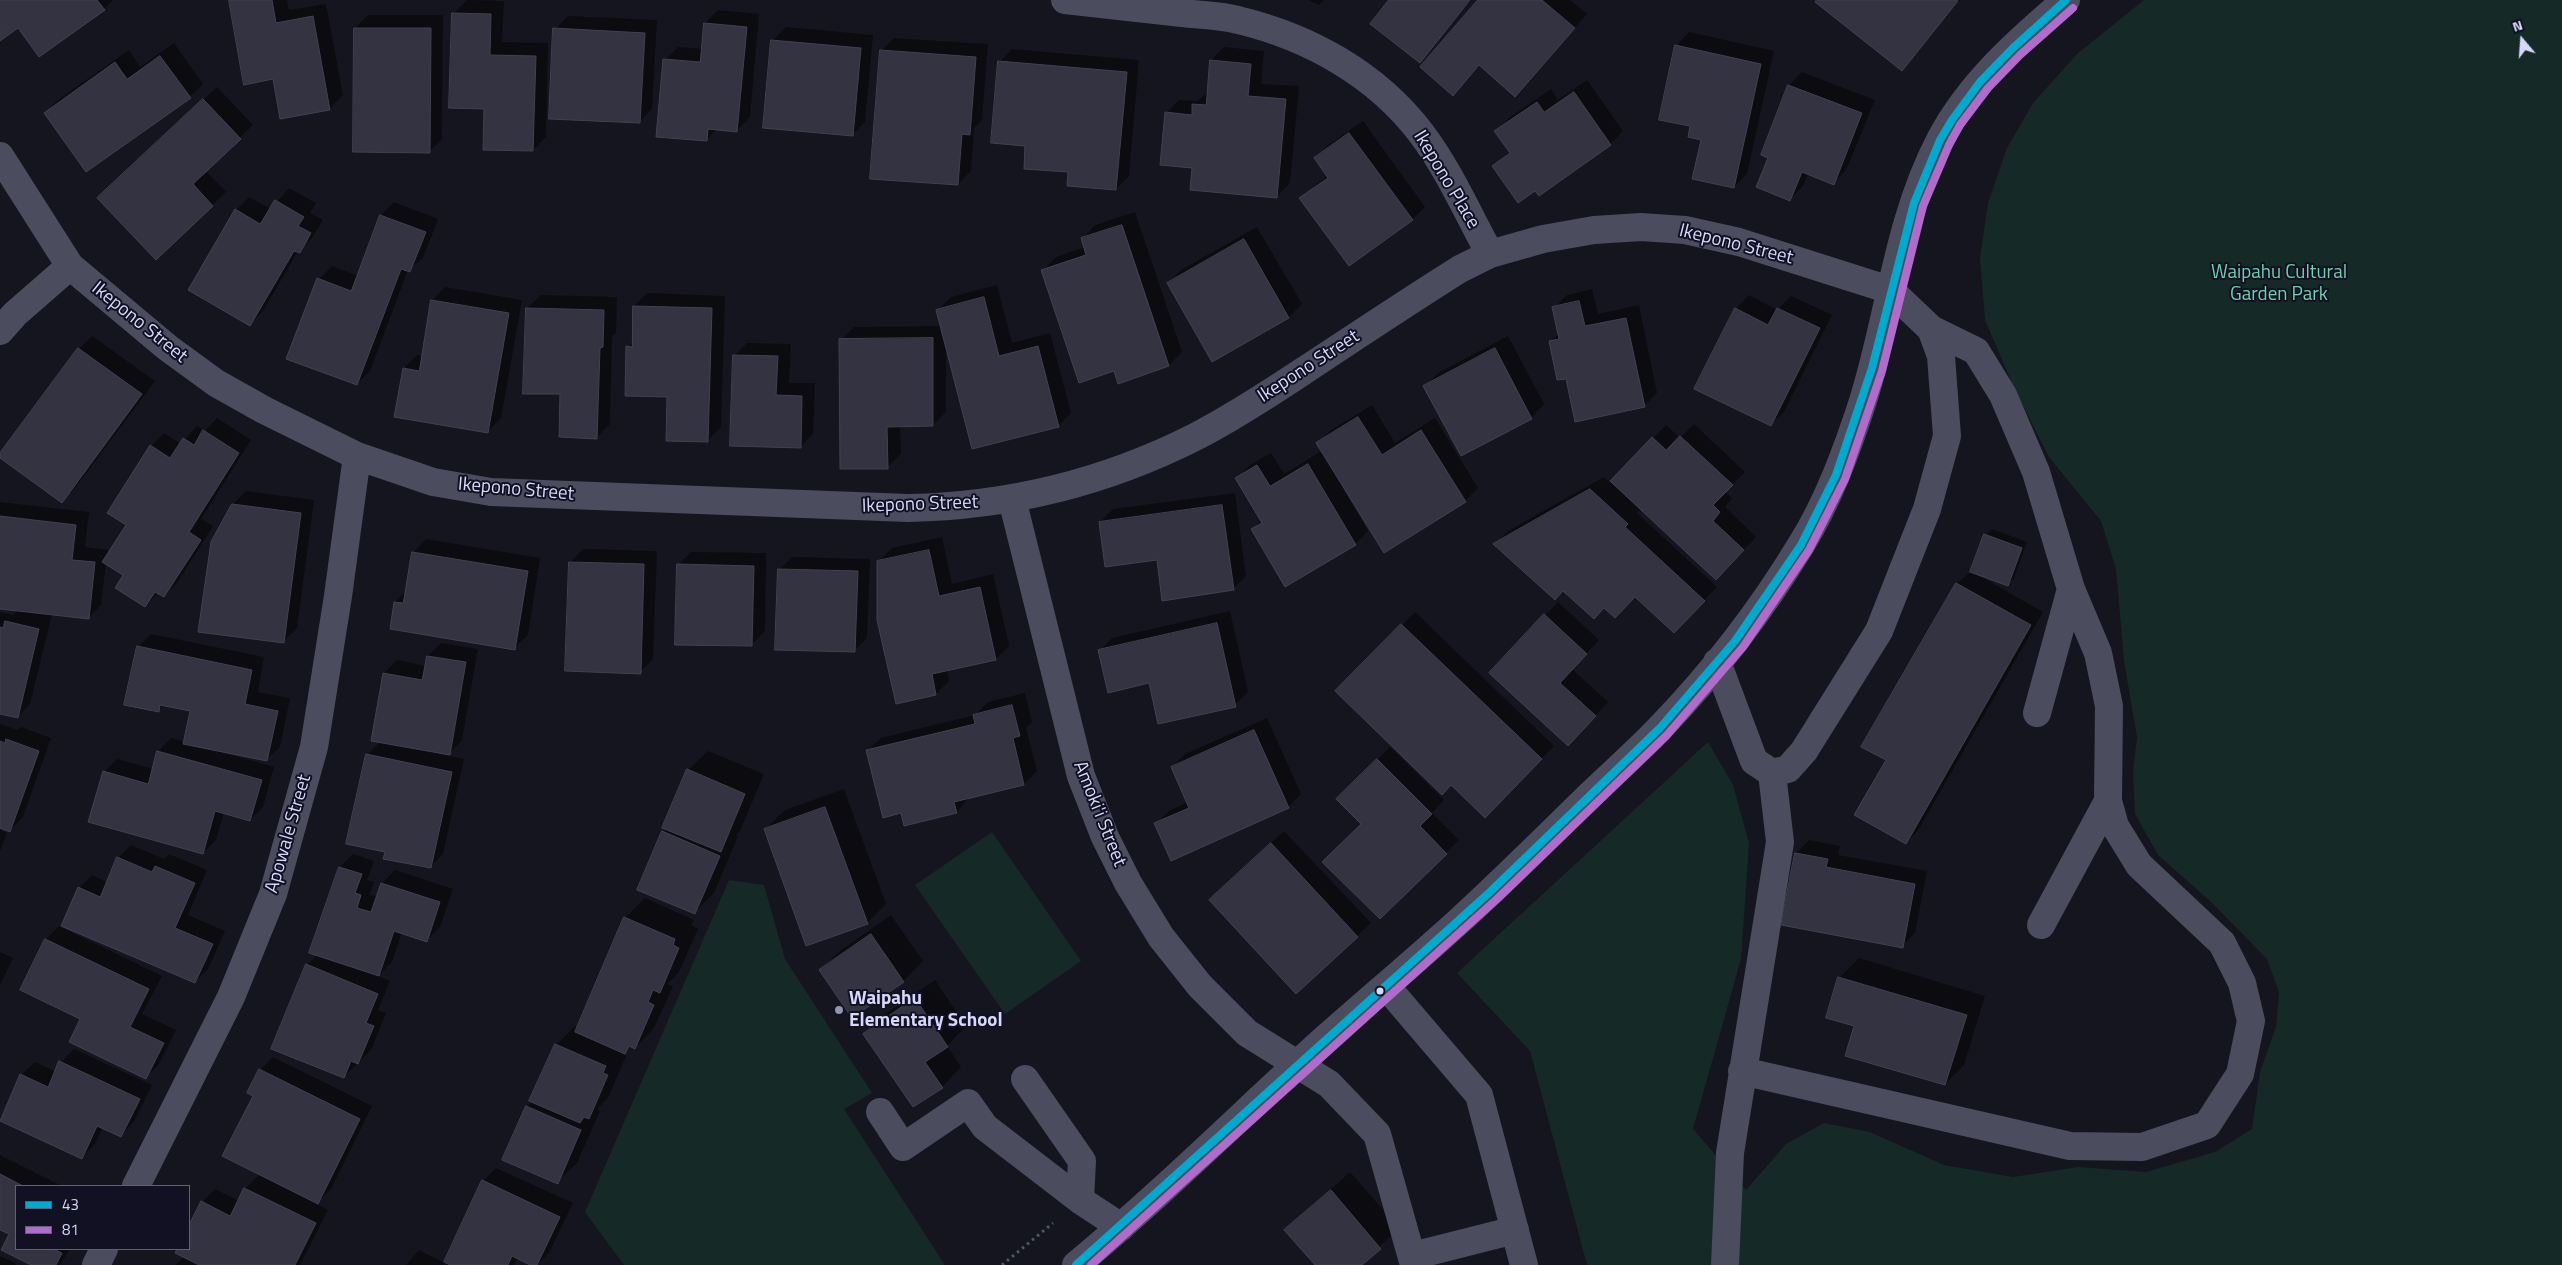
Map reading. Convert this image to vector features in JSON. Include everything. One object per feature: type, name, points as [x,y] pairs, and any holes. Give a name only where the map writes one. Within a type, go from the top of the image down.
[{"type":"street","name":"Ikepono Place","points":[[1065,0],[1236,19],[1284,33],[1323,50],[1357,71],[1395,104],[1421,132],[1451,180],[1490,254]]},
{"type":"street","points":[[1076,1265],[1121,1227],[1298,1064],[1493,889],[1660,729],[1717,662],[1768,597],[1804,541],[1837,473],[1863,400],[1901,243],[1920,186],[1940,141],[1962,104],[1993,68],[2031,30],[2066,0]]},
{"type":"street","name":"Ikepono Street","points":[[0,156],[70,266],[168,348],[216,383],[264,410],[357,456],[433,482],[501,492],[862,508],[956,507],[1012,499],[1082,483],[1137,463],[1196,437],[1272,391],[1452,274],[1490,254],[1543,239],[1594,230],[1642,227],[1685,230],[1739,242],[1890,290]]},
{"type":"street","points":[[0,331],[14,314],[70,266]]},
{"type":"street","points":[[1742,1072],[2070,1146],[2142,1147],[2207,1125],[2240,1074],[2251,1021],[2242,983],[2222,943],[2139,865],[2115,826],[2108,801],[2109,706],[2098,653],[2071,589],[2036,472],[2003,395],[1976,351],[1931,329],[1890,290]]},
{"type":"street","points":[[1717,662],[1754,761],[1772,773],[1788,770],[1804,751],[1879,631],[1927,509],[1947,436],[1941,356],[1931,329]]},
{"type":"street","name":"Apowale Street","points":[[137,1185],[231,997],[272,894],[314,747],[338,596],[357,456]]},
{"type":"street","name":"Amoki'i Street","points":[[1012,499],[1081,776],[1105,837],[1124,875],[1161,937],[1200,986],[1247,1034],[1329,1084],[1377,1134],[1413,1261]]},
{"type":"street","points":[[2037,714],[2071,589]]},
{"type":"street","points":[[1725,1265],[1730,1153],[1780,842],[1772,773]]},
{"type":"street","points":[[2041,925],[2108,801]]},
{"type":"street","points":[[1386,986],[1479,1095],[1524,1265]]},
{"type":"street","points":[[1026,1078],[1082,1160],[1080,1200]]},
{"type":"street","points":[[880,1112],[903,1147],[968,1103],[985,1127],[1080,1200],[1121,1227]]},
{"type":"street","points":[[1413,1261],[1515,1230]]},
{"type":"street","points":[[96,1265],[104,1250]]},
{"type":"path","points":[[1002,1265],[1080,1200]]},
{"type":"green space","name":"Waipahu Cultural Garden Park","points":[[2144,0],[2562,0],[2562,1265],[1587,1265],[1530,1051],[1457,973],[1708,742],[1733,785],[1749,843],[1741,959],[1693,1129],[1746,1190],[1786,1144],[1824,1123],[1870,1132],[1944,1165],[2013,1177],[2078,1167],[2146,1172],[2215,1152],[2252,1129],[2260,1072],[2276,1027],[2279,992],[2267,959],[2209,900],[2158,855],[2135,814],[2133,771],[2137,737],[2124,661],[2116,569],[2101,521],[2049,457],[2015,390],[1985,320],[1980,258],[1988,203],[2007,148],[2033,103],[2077,54]]},
{"type":"green space","points":[[992,832],[1081,961],[1005,1014],[915,885]]},
{"type":"green space","points":[[729,880],[764,885],[785,959],[872,1093],[844,1109],[945,1265],[624,1265],[585,1212]]},
{"type":"building","points":[[0,0],[97,0],[105,10],[39,57],[18,28],[0,41]]},
{"type":"building","points":[[229,0],[272,0],[276,23],[313,16],[330,110],[280,119],[273,79],[244,85]]},
{"type":"building","points":[[1389,0],[1470,0],[1420,63],[1370,24]]},
{"type":"building","points":[[1478,0],[1542,0],[1575,28],[1515,97],[1479,65],[1453,96],[1420,67]]},
{"type":"building","points":[[1817,0],[1958,1],[1902,71],[1815,2]]},
{"type":"building","points":[[452,13],[491,14],[490,55],[536,56],[533,151],[483,150],[484,109],[449,108]]},
{"type":"building","points":[[704,23],[747,27],[737,132],[708,129],[707,141],[656,137],[663,59],[700,62]]},
{"type":"building","points":[[354,28],[431,28],[430,153],[353,152]]},
{"type":"building","points":[[553,28],[645,33],[640,123],[549,119]]},
{"type":"building","points":[[771,40],[861,48],[853,136],[763,128]]},
{"type":"building","points":[[1675,45],[1761,64],[1734,188],[1692,179],[1701,140],[1688,137],[1690,126],[1659,120]]},
{"type":"building","points":[[880,50],[976,57],[970,135],[962,134],[958,185],[870,179]]},
{"type":"building","points":[[160,56],[191,98],[86,172],[44,113],[115,62],[127,79]]},
{"type":"building","points":[[1210,60],[1251,64],[1248,96],[1286,99],[1277,198],[1190,190],[1192,168],[1160,165],[1165,112],[1192,115],[1192,104],[1206,105]]},
{"type":"building","points":[[998,61],[1127,72],[1116,190],[1067,186],[1068,172],[1024,169],[1025,146],[991,143]]},
{"type":"building","points":[[1788,85],[1862,113],[1834,185],[1802,172],[1790,201],[1756,187],[1768,158],[1761,155]]},
{"type":"building","points":[[1574,92],[1611,145],[1539,196],[1535,191],[1518,203],[1492,166],[1510,153],[1494,131],[1537,102],[1544,112]]},
{"type":"building","points":[[203,99],[241,139],[193,184],[213,206],[156,260],[97,198]]},
{"type":"building","points":[[1349,133],[1413,220],[1349,266],[1299,198],[1328,178],[1314,158]]},
{"type":"building","points":[[275,200],[304,217],[298,226],[311,233],[300,253],[294,251],[250,326],[188,290],[235,209],[260,224]]},
{"type":"building","points":[[380,215],[426,232],[410,272],[401,269],[357,385],[286,359],[317,278],[351,291]]},
{"type":"building","points":[[1122,225],[1169,366],[1118,384],[1114,371],[1079,383],[1041,270],[1086,255],[1081,238]]},
{"type":"building","points":[[1244,239],[1289,318],[1212,362],[1167,283]]},
{"type":"building","points":[[984,297],[999,356],[1038,346],[1059,427],[972,449],[936,310]]},
{"type":"building","points":[[431,300],[509,313],[488,433],[394,417],[403,368],[419,371]]},
{"type":"building","points":[[1579,301],[1585,326],[1626,318],[1645,407],[1575,422],[1566,379],[1557,380],[1549,341],[1559,339],[1552,307]]},
{"type":"building","points":[[633,306],[712,308],[708,442],[666,441],[667,397],[625,396],[626,346],[632,347]]},
{"type":"building","points":[[526,308],[604,310],[603,347],[600,348],[597,439],[559,437],[560,394],[523,394]]},
{"type":"building","points":[[1735,308],[1768,325],[1777,308],[1820,328],[1771,426],[1694,389]]},
{"type":"building","points":[[933,338],[933,426],[887,427],[888,469],[840,469],[839,339]]},
{"type":"building","points":[[78,348],[142,394],[62,503],[0,458],[0,453]]},
{"type":"building","points":[[1495,348],[1532,419],[1461,456],[1423,386]]},
{"type":"building","points":[[733,355],[778,356],[776,395],[802,396],[801,448],[730,446]]},
{"type":"building","points":[[1358,417],[1382,455],[1421,430],[1466,502],[1384,553],[1316,443]]},
{"type":"building","points":[[203,430],[239,453],[189,532],[201,540],[164,597],[155,592],[145,607],[115,588],[123,575],[102,562],[126,525],[107,513],[150,445],[170,458],[183,438],[194,445]]},
{"type":"building","points":[[1680,436],[1733,485],[1713,505],[1720,512],[1713,521],[1744,550],[1716,580],[1610,481],[1652,437],[1666,450]]},
{"type":"building","points":[[1308,464],[1356,545],[1285,587],[1251,529],[1262,523],[1235,478],[1257,465],[1270,486]]},
{"type":"building","points":[[1590,489],[1628,524],[1625,527],[1705,601],[1674,633],[1635,597],[1615,618],[1604,608],[1594,619],[1563,591],[1555,600],[1493,544]]},
{"type":"building","points":[[232,504],[301,513],[284,643],[198,632],[211,542]]},
{"type":"building","points":[[1222,505],[1234,590],[1162,601],[1157,560],[1105,567],[1099,522]]},
{"type":"building","points":[[0,516],[76,525],[72,560],[95,562],[89,619],[0,609]]},
{"type":"building","points":[[1984,534],[2022,548],[2008,586],[1970,572]]},
{"type":"building","points":[[929,550],[939,596],[980,587],[996,660],[932,674],[936,695],[896,704],[877,620],[877,561]]},
{"type":"building","points":[[412,552],[528,571],[515,650],[390,629],[394,602],[403,603]]},
{"type":"building","points":[[569,562],[644,564],[641,674],[565,671]]},
{"type":"building","points":[[677,564],[754,566],[752,646],[675,645]]},
{"type":"building","points":[[778,569],[858,571],[855,652],[775,650]]},
{"type":"building","points":[[1956,583],[2031,625],[1906,844],[1854,815],[1886,760],[1861,747]]},
{"type":"building","points":[[1544,614],[1587,654],[1560,683],[1596,716],[1568,746],[1489,673]]},
{"type":"building","points":[[5,621],[39,629],[18,718],[0,714],[0,627],[3,628]]},
{"type":"building","points":[[1217,623],[1236,707],[1158,724],[1149,683],[1108,693],[1098,650]]},
{"type":"building","points":[[1401,624],[1542,759],[1485,818],[1451,785],[1442,795],[1335,691]]},
{"type":"building","points":[[137,646],[252,670],[245,704],[278,711],[267,761],[183,744],[190,711],[160,705],[159,712],[124,705]]},
{"type":"building","points":[[427,656],[466,662],[450,755],[371,741],[383,673],[422,680]]},
{"type":"building","points":[[1012,705],[1020,736],[1013,738],[1024,785],[954,802],[957,813],[904,826],[901,813],[883,818],[866,750],[975,724],[973,715]]},
{"type":"building","points":[[1254,730],[1289,808],[1171,861],[1154,823],[1189,808],[1171,767]]},
{"type":"building","points":[[6,739],[39,751],[10,832],[0,828],[0,741],[5,743]]},
{"type":"building","points":[[157,751],[262,780],[250,821],[215,811],[203,854],[88,822],[103,771],[148,784]]},
{"type":"building","points":[[366,754],[452,772],[431,868],[383,859],[385,852],[346,844]]},
{"type":"building","points":[[1377,759],[1432,814],[1420,826],[1447,854],[1380,919],[1322,862],[1361,824],[1336,799]]},
{"type":"building","points":[[687,769],[745,794],[721,852],[662,828]]},
{"type":"building","points":[[825,807],[868,924],[806,946],[764,829]]},
{"type":"building","points":[[662,831],[720,856],[695,914],[637,890]]},
{"type":"building","points":[[1271,843],[1358,937],[1296,994],[1209,900]]},
{"type":"building","points":[[1795,853],[1828,859],[1826,867],[1915,884],[1903,948],[1781,925]]},
{"type":"building","points":[[117,857],[152,872],[155,866],[195,883],[175,928],[213,944],[195,983],[61,926],[78,887],[100,897]]},
{"type":"building","points":[[339,867],[362,874],[355,893],[361,895],[357,908],[371,912],[381,883],[440,902],[427,942],[394,931],[379,976],[309,953]]},
{"type":"building","points":[[624,917],[675,939],[673,945],[679,948],[660,993],[653,990],[648,1002],[654,1005],[635,1049],[629,1046],[625,1054],[575,1032]]},
{"type":"building","points":[[871,934],[904,982],[852,1018],[819,970]]},
{"type":"building","points":[[45,939],[149,989],[130,1027],[164,1043],[146,1079],[69,1042],[80,1019],[20,990]]},
{"type":"building","points":[[306,964],[378,994],[366,1023],[374,1026],[358,1064],[351,1061],[344,1078],[271,1049]]},
{"type":"building","points":[[1838,977],[1967,1015],[1945,1085],[1845,1056],[1854,1026],[1826,1018]]},
{"type":"building","points":[[915,998],[948,1047],[925,1062],[943,1088],[913,1107],[863,1034]]},
{"type":"building","points":[[555,1044],[606,1066],[603,1073],[608,1075],[589,1119],[584,1117],[580,1123],[529,1101]]},
{"type":"building","points":[[59,1061],[140,1099],[121,1137],[97,1126],[82,1159],[0,1121],[20,1074],[48,1087]]},
{"type":"building","points":[[259,1069],[360,1119],[318,1204],[222,1156],[253,1096],[247,1093]]},
{"type":"building","points":[[526,1106],[581,1130],[558,1184],[502,1160]]},
{"type":"building","points":[[0,1174],[21,1185],[15,1185],[15,1250],[55,1250],[62,1253],[56,1265],[31,1265],[1,1250],[9,1234],[0,1230]]},
{"type":"building","points":[[482,1180],[560,1217],[537,1265],[530,1265],[512,1256],[508,1265],[450,1265],[444,1262]]},
{"type":"building","points":[[244,1188],[316,1223],[295,1265],[199,1265],[175,1253],[176,1250],[190,1250],[190,1223],[201,1201],[230,1216]]},
{"type":"building","points":[[1331,1190],[1381,1249],[1362,1265],[1315,1265],[1284,1230]]},
{"type":"transit line","name":"43","points":[[1076,1265],[1490,892],[1660,728],[1735,641],[1801,545],[1836,475],[1872,368],[1914,203],[1940,140],[1980,82],[2013,48],[2066,0]]},
{"type":"transit line","name":"81","points":[[1091,1265],[1497,899],[1667,735],[1743,647],[1809,550],[1845,479],[1882,371],[1923,206],[1949,145],[1960,125],[1988,88],[2020,55],[2073,8]]},
{"type":"place","name":"Waipahu Elementary School","points":[[839,1010]]}]
